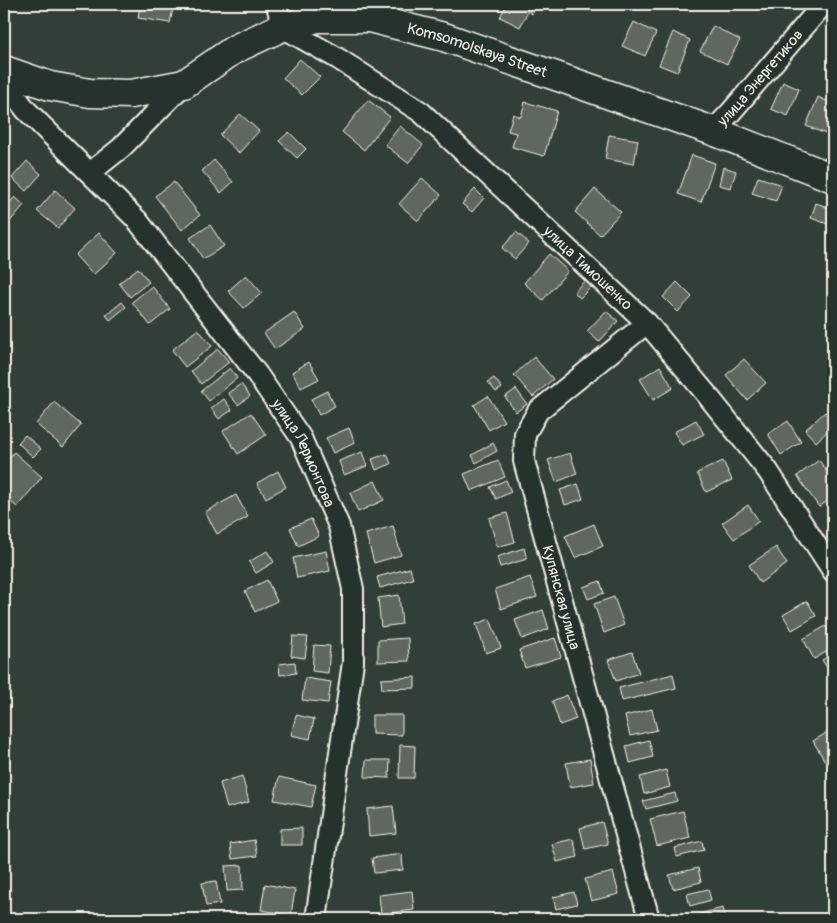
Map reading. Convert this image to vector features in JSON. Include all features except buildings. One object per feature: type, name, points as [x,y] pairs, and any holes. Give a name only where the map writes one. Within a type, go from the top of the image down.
[{"type":"street","name":"улица Энергетиков","points":[[712,131],[731,112],[820,8],[828,4]]},
{"type":"street","name":"Komsomolskaya Street","points":[[4,70],[50,86],[90,93],[131,94],[184,84],[280,15],[318,18],[369,18],[444,37],[712,131],[833,178]]},
{"type":"street","name":"улица Тимошенко","points":[[280,15],[337,58],[421,112],[647,324],[768,471],[833,571]]},
{"type":"street","name":"улица Лермонтова","points":[[4,81],[26,110],[137,220],[257,374],[301,438],[338,526],[353,589],[353,662],[316,919]]},
{"type":"street","points":[[90,172],[121,148],[184,84]]},
{"type":"street","name":"Купянская улица","points":[[647,324],[538,411],[525,434],[524,461],[649,919]]}]
